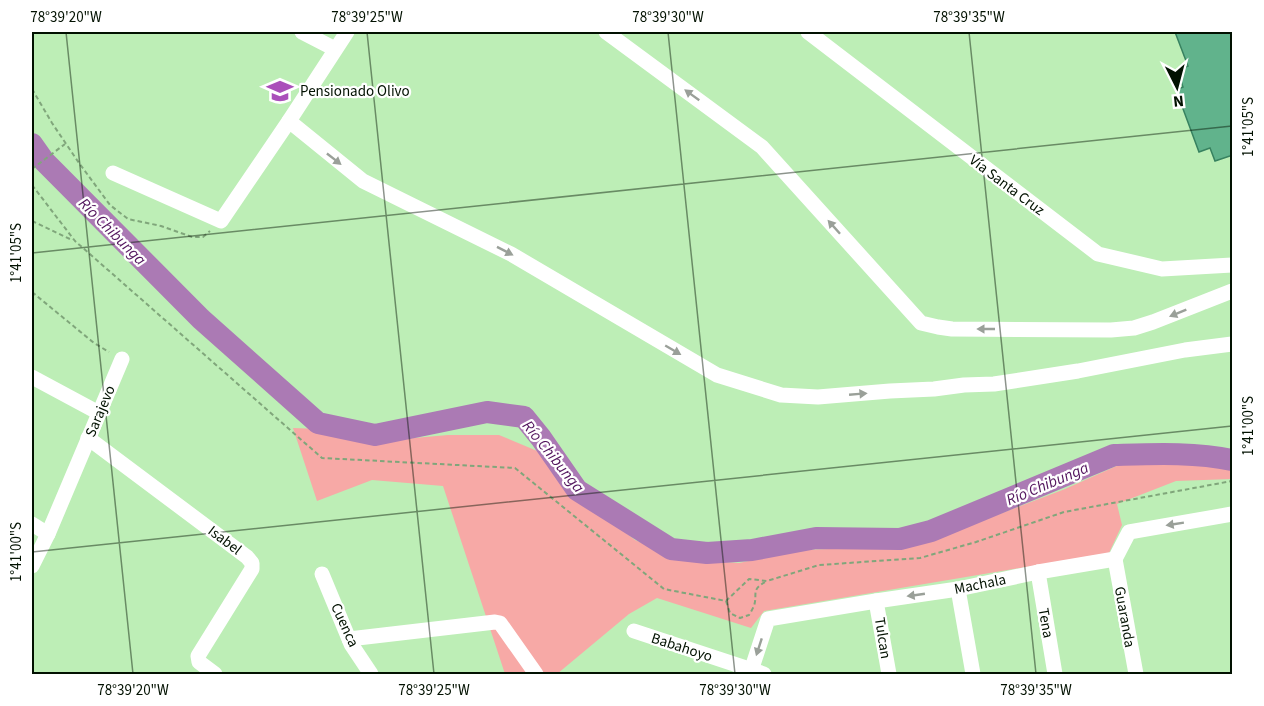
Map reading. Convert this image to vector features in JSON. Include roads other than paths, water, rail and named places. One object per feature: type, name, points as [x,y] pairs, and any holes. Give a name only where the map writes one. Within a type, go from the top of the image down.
[{"type":"street","points":[[302,32],[335,49]]},
{"type":"street","points":[[113,173],[221,221],[347,32]]},
{"type":"street","points":[[606,32],[762,147],[921,323],[952,329],[1111,330],[1134,328],[1233,291]]},
{"type":"street","name":"Vía Santa Cruz","points":[[807,32],[1098,254],[1162,268],[1233,265]]},
{"type":"street","points":[[289,121],[363,181],[512,254],[717,375],[781,395],[818,397],[994,384],[1078,371],[1185,350],[1233,344]]},
{"type":"street","name":"Sarajevo","points":[[32,566],[48,534],[122,359]]},
{"type":"street","points":[[32,377],[99,413]]},
{"type":"street","name":"Isabel","points":[[88,438],[252,562],[252,570],[198,656],[199,662],[215,675]]},
{"type":"street","points":[[1115,559],[1129,532],[1233,514]]},
{"type":"street","points":[[32,524],[48,534]]},
{"type":"street","name":"Machala","points":[[755,673],[768,620],[876,600],[958,589],[1115,559]]},
{"type":"street","name":"Guaranda","points":[[1115,559],[1136,675]]},
{"type":"street","name":"Tena","points":[[1038,572],[1055,675]]},
{"type":"street","name":"Cuenca","points":[[322,574],[349,639],[371,675]]},
{"type":"street","points":[[958,589],[973,675]]},
{"type":"street","name":"Tulcan","points":[[876,600],[889,675]]},
{"type":"street","points":[[349,639],[495,622],[500,623],[536,675]]},
{"type":"street","name":"Babahoyo","points":[[634,631],[755,673]]},
{"type":"waterway","name":"Río Chibunga","points":[[32,144],[44,161],[201,319],[318,423],[375,435],[487,412],[524,417],[577,490],[671,549],[707,553],[752,550],[816,538],[900,539],[931,531],[1114,455],[1188,455],[1232,460]]},
{"type":"place","name":"Pensionado Olivo","points":[[280,91]]}]
